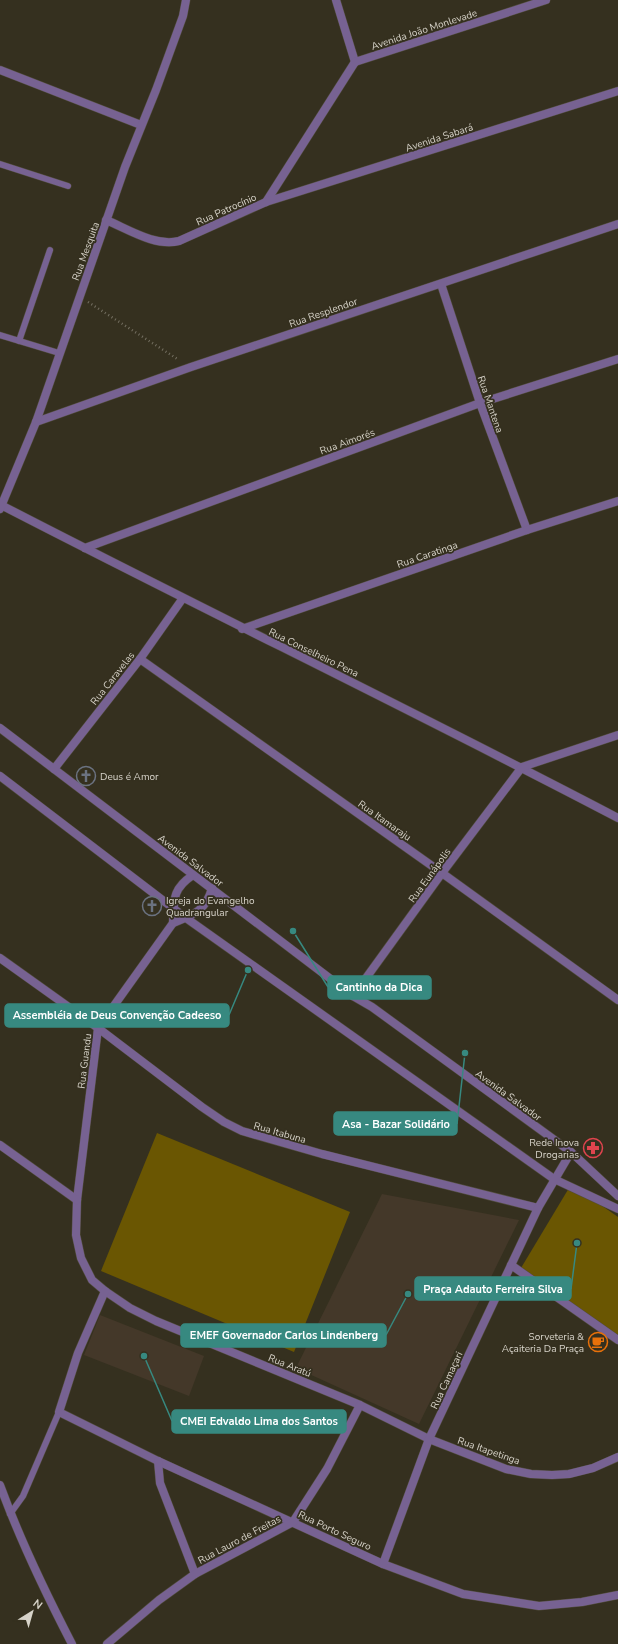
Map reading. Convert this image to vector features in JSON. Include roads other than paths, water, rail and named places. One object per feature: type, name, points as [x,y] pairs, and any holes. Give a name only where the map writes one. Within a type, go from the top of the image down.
[{"type":"street","name":"Rua Mesquita","points":[[1,507],[36,422],[106,220],[141,125],[156,90],[182,16],[186,0]]},
{"type":"street","points":[[336,0],[355,62]]},
{"type":"street","name":"Avenida João Monlevade","points":[[355,62],[546,0]]},
{"type":"street","name":"Rua Patrocínio","points":[[106,220],[159,242],[172,243],[266,202],[355,62]]},
{"type":"street","points":[[0,70],[141,125]]},
{"type":"street","name":"Avenida Sabará","points":[[266,202],[618,91]]},
{"type":"street","name":"Rua Resplendor","points":[[36,422],[191,367],[618,224]]},
{"type":"street","name":"Rua Mantena","points":[[441,284],[480,403],[527,530]]},
{"type":"street","name":"Rua Aimorés","points":[[85,548],[480,403],[618,359]]},
{"type":"street","name":"Rua Caratinga","points":[[242,628],[527,530],[618,501]]},
{"type":"street","name":"Rua Conselheiro Pena","points":[[1,507],[522,767],[618,818]]},
{"type":"street","name":"Rua Caravelas","points":[[54,769],[140,659],[183,598]]},
{"type":"street","name":"Rua Itamaraju","points":[[140,659],[618,1000]]},
{"type":"street","name":"Avenida Salvador","points":[[0,728],[353,996],[378,1012],[571,1152],[618,1196]]},
{"type":"street","points":[[522,767],[618,735]]},
{"type":"street","name":"Rua Eunápolis","points":[[353,996],[442,873],[522,767]]},
{"type":"street","points":[[0,776],[186,918],[554,1179],[618,1209]]},
{"type":"street","points":[[173,924],[176,892],[185,880],[193,874]]},
{"type":"street","name":"Rua Guandu","points":[[78,1200],[98,1028],[173,924],[197,913],[207,902],[212,888]]},
{"type":"street","name":"Rua Itabuna","points":[[0,958],[98,1028],[224,1122],[242,1130],[322,1154],[538,1208]]},
{"type":"street","points":[[0,1145],[78,1200]]},
{"type":"street","points":[[538,1208],[571,1152]]},
{"type":"street","name":"Rua Aratú","points":[[78,1200],[76,1235],[81,1258],[92,1280],[105,1291],[130,1308],[156,1321],[360,1404]]},
{"type":"street","name":"Rua Camaçari","points":[[382,1564],[429,1439],[538,1208]]},
{"type":"street","points":[[512,1265],[618,1340]]},
{"type":"street","points":[[59,1412],[78,1353],[105,1291]]},
{"type":"street","name":"Rua Itapetinga","points":[[360,1404],[429,1439],[506,1469],[531,1474],[569,1474],[593,1468],[618,1456]]},
{"type":"street","name":"Rua Lauro de Freitas","points":[[107,1644],[159,1600],[195,1574],[293,1522],[326,1469],[360,1404]]},
{"type":"street","name":"Rua Porto Seguro","points":[[59,1412],[158,1461],[382,1564],[463,1594],[539,1606],[582,1602],[618,1595]]},
{"type":"street","points":[[158,1461],[160,1483],[195,1574]]},
{"type":"street","points":[[0,1485],[10,1514],[43,1590],[72,1644]]},
{"type":"lane","points":[[0,164],[68,186]]},
{"type":"lane","points":[[19,341],[50,250]]},
{"type":"lane","points":[[0,335],[59,353]]},
{"type":"lane","points":[[10,1514],[23,1496],[59,1412]]},
{"type":"place","name":"Deus é Amor","points":[[86,776]]},
{"type":"place","name":"Igreja do Evangelho Quadrangular","points":[[152,906]]},
{"type":"place","name":"Cantinho da Dica","points":[[293,931]]},
{"type":"place","name":"Assembléia de Deus Convenção Cadeeso","points":[[248,970]]},
{"type":"place","name":"Asa - Bazar Solidário","points":[[465,1053]]},
{"type":"place","name":"Rede Inova Drogarias","points":[[593,1148]]},
{"type":"place","name":"Praça Adauto Ferreira Silva","points":[[577,1243]]},
{"type":"place","name":"EMEF Governador Carlos Lindenberg","points":[[408,1294]]},
{"type":"place","name":"Sorveteria & Açaiteria Da Praça","points":[[598,1342]]},
{"type":"place","name":"CMEI Edvaldo Lima dos Santos","points":[[144,1356]]}]
